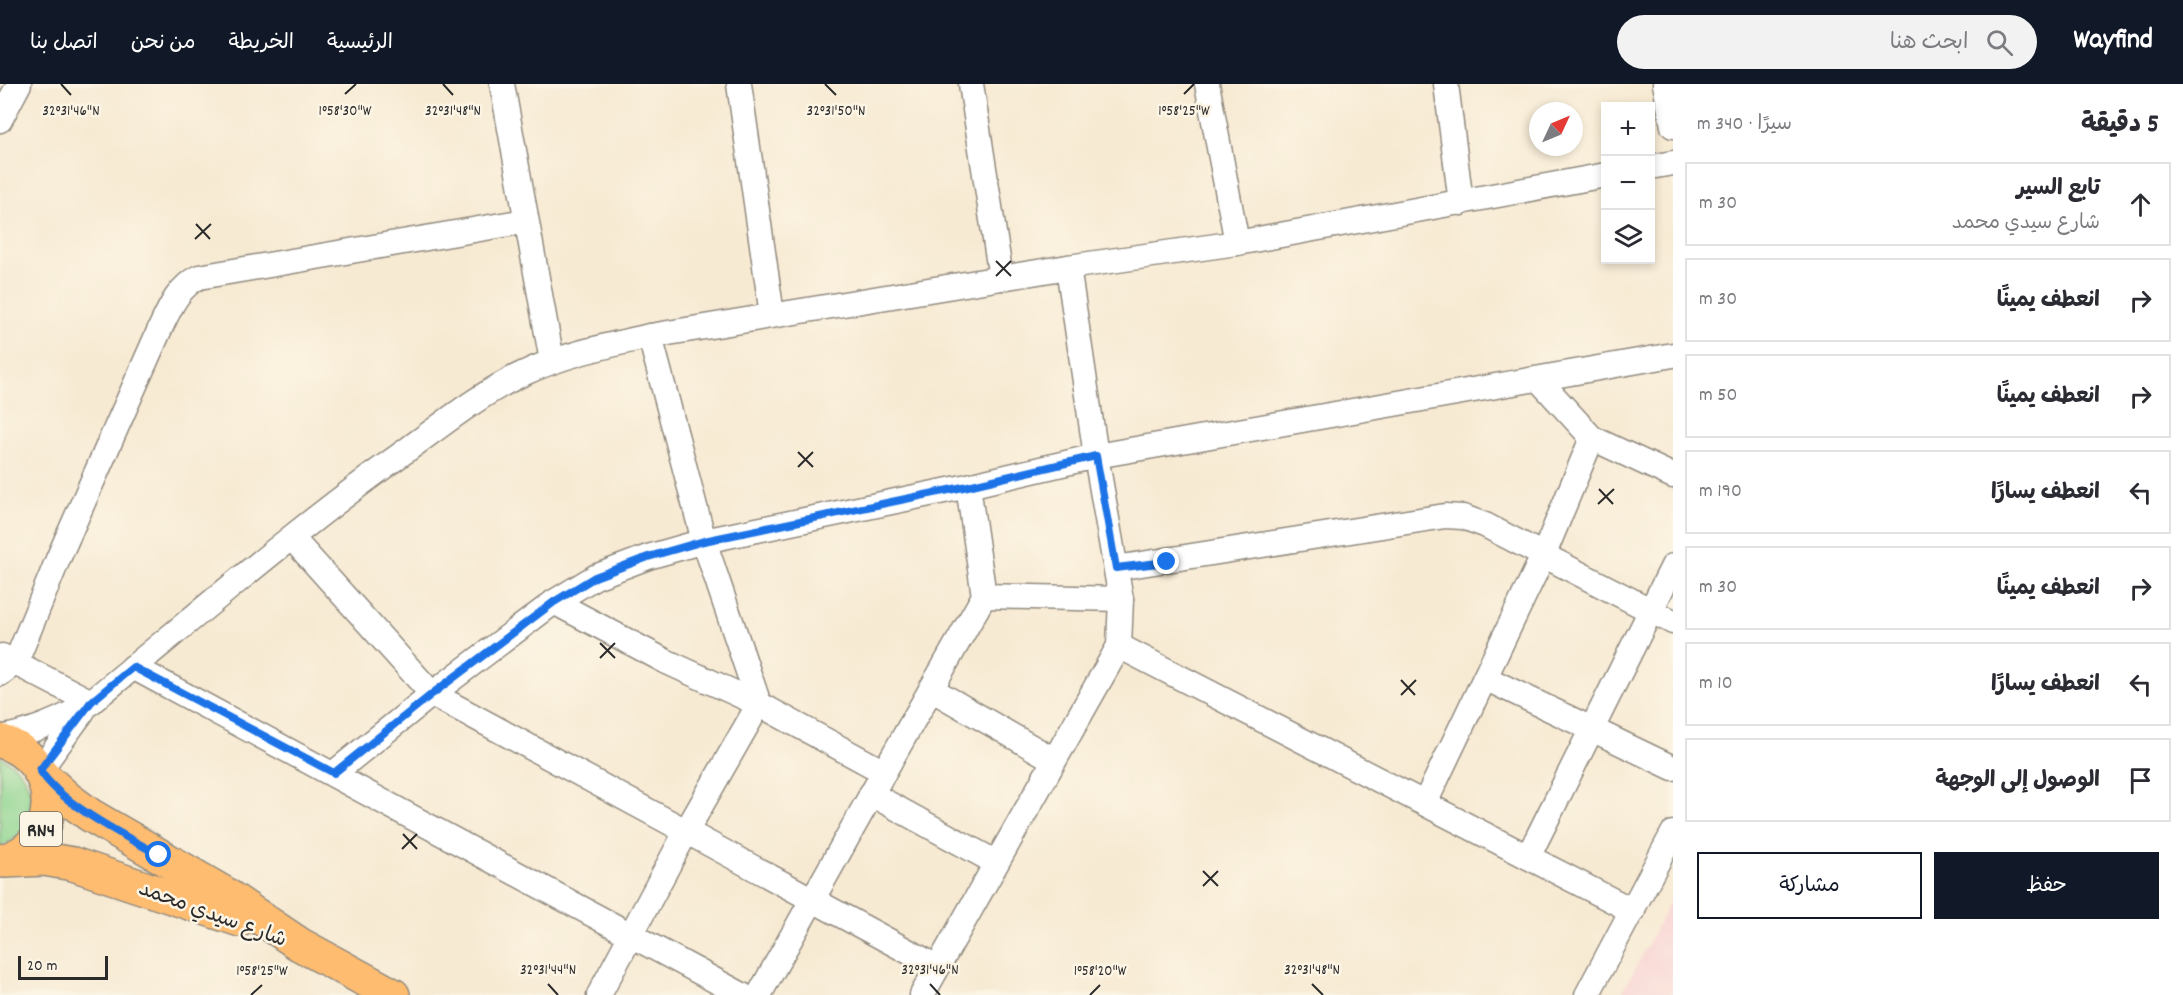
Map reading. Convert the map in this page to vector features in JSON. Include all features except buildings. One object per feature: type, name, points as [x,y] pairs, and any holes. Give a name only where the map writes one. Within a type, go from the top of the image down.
[{"type":"main road","name":"RN4","points":[[0,739],[28,755],[42,774],[49,797],[47,818],[38,836],[24,851],[3,861]]},
{"type":"main road","name":"شارع سيدي محمد","points":[[42,774],[67,798],[90,815],[222,892],[299,944]]},
{"type":"main road","name":"شارع سيدي محمد","points":[[3,861],[44,859],[73,864],[218,912],[299,944]]},
{"type":"main road","name":"RN4","points":[[299,944],[393,995]]},
{"type":"street","points":[[0,120],[19,84]]},
{"type":"street","points":[[502,84],[552,361]]},
{"type":"street","points":[[739,84],[772,315]]},
{"type":"street","points":[[971,84],[1001,278]]},
{"type":"street","points":[[1208,84],[1237,243]]},
{"type":"street","points":[[1446,84],[1461,203]]},
{"type":"street","points":[[1665,84],[1673,126]]},
{"type":"street","points":[[1655,166],[1673,163]]},
{"type":"street","points":[[0,739],[45,727],[91,702],[352,489],[477,400],[518,376],[552,361],[586,350],[650,336],[1068,267],[1237,243],[1601,176]]},
{"type":"street","points":[[91,702],[5,664],[58,559],[159,331],[174,301],[188,283],[199,277],[525,221]]},
{"type":"street","points":[[922,995],[1119,646],[1121,599],[1096,456],[1068,267]]},
{"type":"street","points":[[599,995],[687,830],[759,704],[704,541],[650,336]]},
{"type":"street","points":[[334,773],[432,694],[554,602],[595,577],[648,557],[704,541],[968,486],[1096,456],[1673,355]]},
{"type":"street","points":[[1539,380],[1592,438],[1673,476]]},
{"type":"street","points":[[1425,803],[1544,554],[1592,438]]},
{"type":"street","points":[[759,995],[984,596],[968,486]]},
{"type":"street","points":[[1116,568],[1167,562],[1445,516],[1463,517],[1485,525],[1544,554],[1673,622]]},
{"type":"street","points":[[292,538],[432,694],[937,967]]},
{"type":"street","points":[[1528,856],[1673,566]]},
{"type":"street","points":[[984,596],[1121,599]]},
{"type":"street","points":[[554,602],[665,661],[759,704],[884,772]]},
{"type":"street","points":[[1119,646],[1633,911]]},
{"type":"street","points":[[133,667],[334,773],[742,995]]},
{"type":"street","points":[[1485,678],[1673,768]]},
{"type":"street","points":[[931,689],[1054,760]]},
{"type":"street","points":[[42,774],[91,702]]},
{"type":"street","points":[[871,794],[996,862]]},
{"type":"street","points":[[1587,995],[1673,833]]},
{"type":"shaded area","points":[[1673,896],[1673,995],[1621,995]]},
{"type":"green space","points":[[0,756],[15,766],[25,778],[29,786],[31,804],[30,814],[23,831],[0,847]]},
{"type":"route","points":[[159,855],[90,815],[67,798],[44,777],[40,770],[91,702],[133,667],[334,773],[432,694],[554,602],[595,577],[648,557],[704,541],[968,486],[1096,456],[1116,568],[1167,562]]}]
